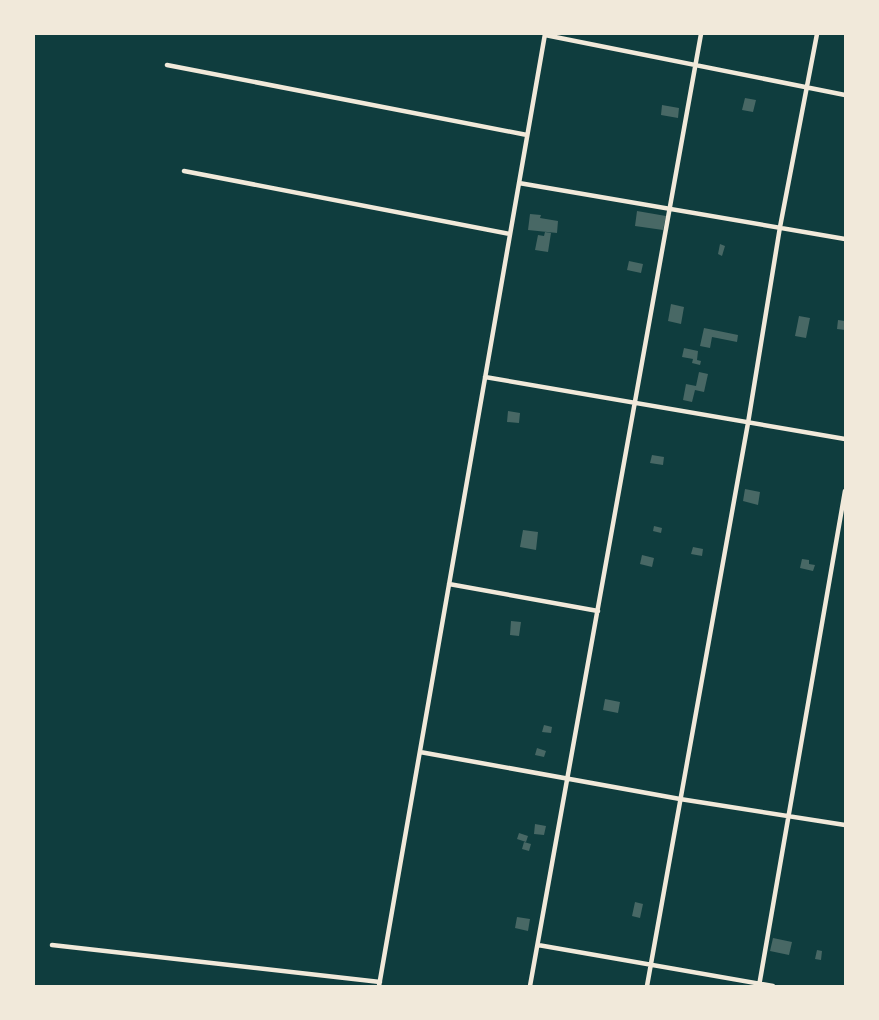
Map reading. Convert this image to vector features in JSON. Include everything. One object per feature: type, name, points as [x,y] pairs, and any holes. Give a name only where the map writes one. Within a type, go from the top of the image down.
[{"type":"street","points":[[52,945],[380,984],[545,34],[845,95]]},
{"type":"street","points":[[530,986],[701,34]]},
{"type":"street","points":[[647,986],[748,423],[780,227],[817,34]]},
{"type":"street","points":[[167,65],[527,136]]},
{"type":"street","points":[[184,171],[510,234]]},
{"type":"street","points":[[519,183],[845,239]]},
{"type":"street","points":[[485,376],[845,439]]},
{"type":"street","points":[[759,985],[845,491]]},
{"type":"street","points":[[449,584],[598,611]]},
{"type":"street","points":[[420,752],[680,799],[845,825]]},
{"type":"street","points":[[538,945],[773,986]]},
{"type":"building","points":[[745,98],[756,100],[753,112],[742,110]]},
{"type":"building","points":[[662,105],[679,108],[678,118],[661,115]]},
{"type":"building","points":[[637,211],[666,216],[663,230],[635,226]]},
{"type":"building","points":[[530,214],[541,215],[540,218],[558,221],[557,233],[528,230]]},
{"type":"building","points":[[545,232],[551,233],[548,252],[535,250],[538,235],[544,236]]},
{"type":"building","points":[[720,244],[725,246],[722,256],[718,254]]},
{"type":"building","points":[[629,261],[643,264],[641,273],[627,270]]},
{"type":"building","points":[[671,304],[684,307],[681,324],[668,321]]},
{"type":"building","points":[[799,316],[810,318],[806,338],[795,336]]},
{"type":"building","points":[[838,320],[845,321],[845,330],[837,329]]},
{"type":"building","points":[[704,328],[738,335],[737,342],[712,337],[710,348],[700,346]]},
{"type":"building","points":[[684,348],[698,351],[697,360],[701,361],[700,365],[692,363],[693,359],[682,357]]},
{"type":"building","points":[[699,372],[708,374],[704,392],[695,390],[692,402],[683,400],[686,384],[696,386]]},
{"type":"building","points":[[508,411],[520,413],[519,423],[507,422]]},
{"type":"building","points":[[652,455],[664,457],[663,465],[650,463]]},
{"type":"building","points":[[745,489],[760,492],[758,505],[743,501]]},
{"type":"building","points":[[654,526],[662,528],[661,533],[653,531]]},
{"type":"building","points":[[523,530],[538,532],[536,550],[520,547]]},
{"type":"building","points":[[693,547],[703,549],[702,556],[691,554]]},
{"type":"building","points":[[642,555],[654,558],[652,567],[640,564]]},
{"type":"building","points":[[802,559],[809,560],[809,564],[815,565],[813,571],[800,568]]},
{"type":"building","points":[[511,621],[521,622],[519,636],[510,635]]},
{"type":"building","points":[[605,699],[620,702],[618,713],[603,710]]},
{"type":"building","points":[[544,725],[552,727],[551,733],[542,732]]},
{"type":"building","points":[[537,748],[546,751],[544,757],[535,755]]},
{"type":"building","points":[[535,824],[546,826],[544,835],[534,834]]},
{"type":"building","points":[[519,833],[528,836],[526,842],[517,839]]},
{"type":"building","points":[[524,842],[531,844],[529,851],[522,849]]},
{"type":"building","points":[[635,902],[643,904],[640,918],[632,916]]},
{"type":"building","points":[[517,917],[530,919],[528,931],[515,928]]},
{"type":"building","points":[[773,938],[792,942],[789,955],[770,951]]},
{"type":"building","points":[[817,950],[822,951],[821,960],[815,959]]}]
